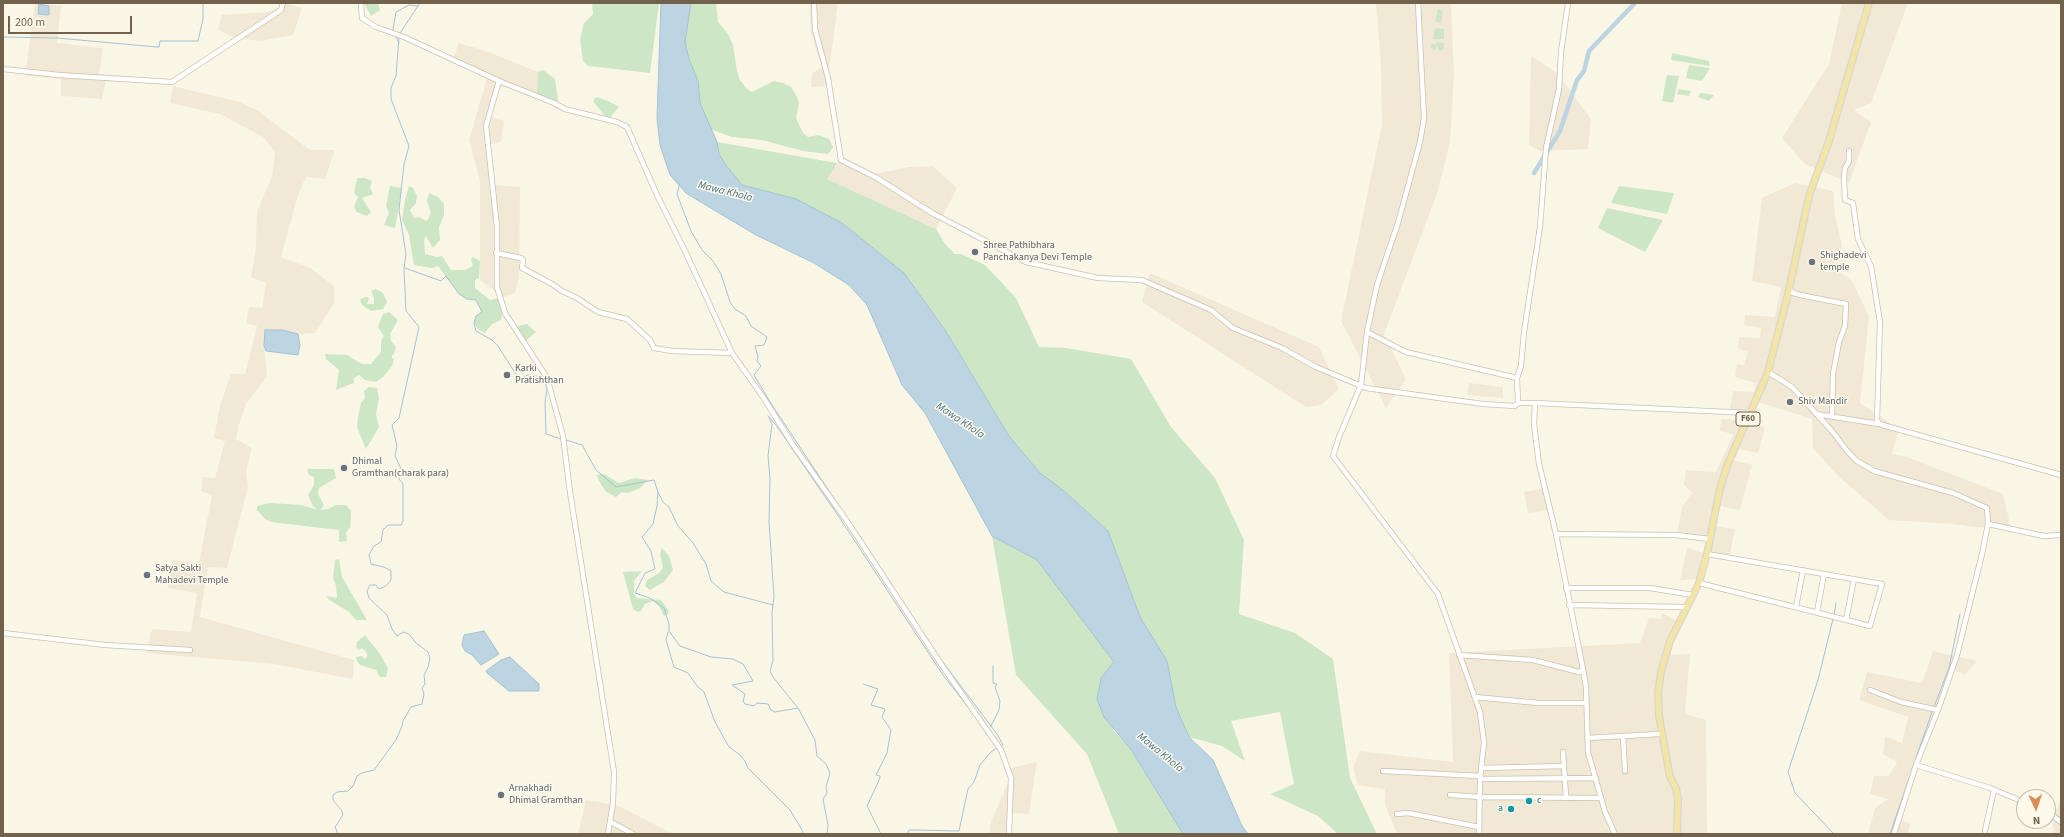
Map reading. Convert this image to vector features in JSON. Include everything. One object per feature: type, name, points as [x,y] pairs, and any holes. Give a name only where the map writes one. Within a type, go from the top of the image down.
[{"type":"main road","name":"F60","points":[[1677,834],[1678,798],[1676,788],[1670,777],[1660,734],[1658,693],[1661,672],[1670,641],[1699,583],[1707,554],[1720,488],[1768,372],[1789,289],[1809,196],[1829,141],[1869,3]]},
{"type":"street","points":[[3,69],[59,75],[172,82],[281,10],[283,3]]},
{"type":"street","points":[[361,3],[362,18],[366,22],[404,37],[499,81],[554,103],[568,111],[617,122],[627,127],[732,352],[763,397],[793,445],[849,524],[941,664],[1001,750],[1010,778],[1009,834]]},
{"type":"street","points":[[814,3],[815,29],[828,78],[841,160],[877,178],[946,220],[1026,262],[1098,278],[1142,280],[1211,310],[1234,328],[1282,348],[1316,367],[1361,385],[1382,390],[1483,404],[1515,406],[1518,403],[1535,403],[1750,413]]},
{"type":"street","points":[[1418,3],[1424,118],[1420,142],[1398,223],[1377,285],[1367,332],[1361,385],[1339,437],[1333,456],[1438,594],[1480,712],[1484,742],[1480,777],[1479,834]]},
{"type":"street","points":[[1518,403],[1517,378],[1521,366],[1524,332],[1540,227],[1546,148],[1559,89],[1561,52],[1568,3]]},
{"type":"street","points":[[499,81],[486,126],[496,227],[497,287],[505,313],[547,378],[563,436],[614,772],[611,822],[608,834]]},
{"type":"street","points":[[1849,151],[1849,161],[1845,168],[1844,177],[1846,200],[1853,203],[1858,239],[1871,266],[1880,322],[1877,420],[1879,424]]},
{"type":"street","points":[[496,253],[521,258],[522,268],[577,298],[598,312],[627,319],[650,340],[654,348],[672,351],[732,352]]},
{"type":"street","points":[[1789,289],[1793,293],[1846,304],[1845,326],[1839,342],[1833,374],[1832,417]]},
{"type":"street","points":[[1367,332],[1406,352],[1517,378]]},
{"type":"street","points":[[1768,372],[1792,387],[1848,452],[1868,468],[1886,475],[1953,493],[1988,508],[1988,524],[1957,655],[1938,710],[1916,765],[1894,834]]},
{"type":"street","points":[[1535,403],[1534,424],[1539,464],[1556,534],[1583,671],[1588,752],[1609,824],[1615,834]]},
{"type":"street","points":[[1816,414],[1879,424],[2061,475]]},
{"type":"street","points":[[1988,524],[2044,536],[2061,535]]},
{"type":"street","points":[[1556,534],[1676,535],[1710,539]]},
{"type":"street","points":[[1699,583],[1870,626],[1882,584],[1707,554]]},
{"type":"street","points":[[1796,607],[1803,570]]},
{"type":"street","points":[[1817,612],[1824,574]]},
{"type":"street","points":[[1846,620],[1854,579]]},
{"type":"street","points":[[1566,588],[1650,588],[1693,596]]},
{"type":"street","points":[[1569,605],[1686,607]]},
{"type":"street","points":[[3,633],[105,645],[190,650]]},
{"type":"street","points":[[1459,655],[1533,660],[1579,672],[1583,671]]},
{"type":"street","points":[[1870,690],[1901,702],[1938,710]]},
{"type":"street","points":[[1475,697],[1538,703],[1586,703]]},
{"type":"street","points":[[1587,738],[1660,734]]},
{"type":"street","points":[[1622,736],[1624,771]]},
{"type":"street","points":[[1563,752],[1566,797]]},
{"type":"street","points":[[1916,765],[1994,790],[2016,799]]},
{"type":"street","points":[[1482,768],[1564,766]]},
{"type":"street","points":[[1383,771],[1480,777],[1596,778]]},
{"type":"street","points":[[1985,831],[1994,790]]},
{"type":"street","points":[[1450,795],[1480,797],[1601,798]]},
{"type":"street","points":[[1397,814],[1408,813],[1479,827]]},
{"type":"street","points":[[611,822],[633,834]]},
{"type":"shaded area","points":[[35,3],[61,6],[57,43],[103,48],[99,74],[107,75],[102,99],[61,96],[61,79],[25,76]]},
{"type":"shaded area","points":[[810,3],[838,3],[827,86],[811,87],[812,73],[822,68],[811,34]]},
{"type":"shaded area","points":[[1376,3],[1451,3],[1454,76],[1450,143],[1437,194],[1384,334],[1406,379],[1386,408],[1341,321],[1382,124],[1381,64]]},
{"type":"shaded area","points":[[1842,3],[1908,3],[1871,103],[1854,110],[1871,122],[1849,183],[1805,164],[1782,138],[1829,64]]},
{"type":"shaded area","points":[[287,4],[302,8],[293,35],[259,41],[233,37],[218,30],[222,15],[268,12]]},
{"type":"shaded area","points":[[459,43],[486,51],[538,72],[537,96],[499,81],[489,116],[504,121],[501,142],[487,145],[493,185],[520,187],[519,277],[515,293],[502,297],[480,280],[480,181],[469,140],[488,75],[453,59]]},
{"type":"shaded area","points":[[1531,56],[1557,73],[1591,119],[1588,149],[1540,151],[1529,145]]},
{"type":"shaded area","points":[[173,86],[239,102],[258,111],[310,150],[335,150],[325,179],[306,177],[298,195],[281,257],[310,268],[334,286],[335,302],[315,333],[298,334],[282,330],[264,346],[267,376],[246,404],[236,439],[252,448],[246,472],[248,487],[227,568],[208,567],[200,617],[354,660],[353,679],[274,664],[146,653],[152,629],[191,632],[197,593],[168,588],[172,560],[199,563],[212,495],[201,491],[203,477],[215,478],[225,441],[214,438],[220,406],[231,374],[245,374],[257,326],[246,323],[249,307],[262,308],[266,283],[251,277],[256,248],[257,212],[272,176],[275,152],[263,137],[220,114],[170,103]]},
{"type":"shaded area","points":[[845,158],[875,174],[909,167],[933,166],[957,188],[936,229],[827,179],[837,163]]},
{"type":"shaded area","points":[[1795,183],[1833,191],[1835,215],[1842,246],[1836,269],[1852,281],[1869,316],[1860,403],[1899,429],[1892,454],[1907,457],[2003,494],[2011,528],[1975,527],[1953,524],[1889,520],[1836,474],[1813,448],[1812,419],[1758,402],[1746,422],[1765,427],[1758,453],[1739,449],[1734,460],[1752,465],[1740,510],[1720,506],[1715,526],[1735,529],[1729,558],[1707,554],[1710,537],[1679,533],[1678,528],[1682,507],[1692,493],[1684,485],[1686,470],[1716,472],[1733,435],[1720,430],[1721,419],[1741,420],[1746,412],[1730,409],[1733,391],[1754,392],[1756,383],[1735,377],[1737,364],[1744,365],[1748,351],[1738,349],[1739,337],[1760,338],[1761,328],[1744,325],[1745,315],[1775,317],[1781,287],[1752,281],[1762,198]]},
{"type":"shaded area","points":[[1150,273],[1319,347],[1339,389],[1321,405],[1306,407],[1142,302]]},
{"type":"shaded area","points":[[1469,383],[1503,387],[1503,398],[1467,395]]},
{"type":"shaded area","points":[[1545,488],[1551,510],[1528,513],[1524,492]]},
{"type":"shaded area","points":[[1687,548],[1707,554],[1700,579],[1680,580]]},
{"type":"shaded area","points":[[1662,613],[1678,622],[1666,655],[1690,654],[1685,714],[1706,720],[1707,834],[1397,834],[1385,805],[1385,789],[1358,785],[1353,767],[1360,751],[1453,762],[1449,653],[1640,643],[1649,618],[1661,619]]},
{"type":"shaded area","points":[[1933,651],[1977,661],[1965,675],[1952,669],[1899,819],[1910,824],[1908,834],[1868,834],[1875,808],[1888,799],[1870,794],[1874,776],[1889,776],[1897,762],[1883,754],[1885,736],[1902,743],[1908,717],[1859,700],[1867,672],[1922,683]]},
{"type":"shaded area","points":[[1037,762],[1029,814],[1011,813],[1009,834],[989,834],[991,822],[1010,778],[1008,769]]},
{"type":"shaded area","points":[[2061,798],[2061,834],[2054,834],[2053,829],[2056,829],[2056,811]]},
{"type":"shaded area","points":[[586,800],[617,805],[673,834],[578,834]]},
{"type":"green space","points":[[364,3],[378,3],[380,10],[371,16]]},
{"type":"green space","points":[[592,3],[659,3],[650,73],[588,66],[583,61],[580,39],[584,23],[593,14]]},
{"type":"green space","points":[[691,3],[716,3],[718,22],[728,34],[733,45],[740,80],[747,89],[752,92],[774,81],[791,87],[799,104],[796,118],[803,133],[808,137],[818,135],[829,139],[833,147],[830,152],[827,154],[803,151],[762,140],[732,137],[710,129],[700,103],[698,81],[689,59],[685,42]]},
{"type":"green space","points":[[1438,9],[1443,11],[1441,23],[1435,21]]},
{"type":"green space","points":[[1435,28],[1444,29],[1444,39],[1433,39]]},
{"type":"green space","points":[[1436,42],[1444,43],[1444,49],[1440,51],[1437,46],[1435,50],[1430,47],[1432,43],[1437,45]]},
{"type":"green space","points":[[1672,53],[1709,61],[1710,66],[1671,60]]},
{"type":"green space","points":[[1689,65],[1710,68],[1702,81],[1686,78]]},
{"type":"green space","points":[[543,70],[555,79],[558,101],[554,103],[537,96],[538,72]]},
{"type":"green space","points":[[1667,75],[1679,76],[1673,103],[1662,101]]},
{"type":"green space","points":[[1679,89],[1691,91],[1689,96],[1677,94]]},
{"type":"green space","points":[[1700,93],[1714,95],[1709,101],[1698,97]]},
{"type":"green space","points":[[596,97],[619,107],[608,120],[593,101]]},
{"type":"green space","points":[[717,142],[837,163],[827,179],[936,229],[945,244],[955,254],[961,254],[985,265],[1016,298],[1039,347],[1066,348],[1131,359],[1171,427],[1215,478],[1244,540],[1239,614],[1295,633],[1333,659],[1350,778],[1377,834],[1338,834],[1318,816],[1270,794],[1294,784],[1280,712],[1231,721],[1245,761],[1222,746],[1189,737],[1176,707],[1167,661],[1140,617],[1108,531],[1063,490],[1040,473],[1009,436],[945,330],[904,273],[842,223],[796,199],[742,185],[719,154]]},
{"type":"green space","points":[[357,178],[365,178],[372,181],[370,187],[373,194],[362,198],[371,212],[367,216],[357,212],[354,207],[358,197],[354,193]]},
{"type":"green space","points":[[390,186],[402,188],[395,228],[384,225],[389,213],[386,206]]},
{"type":"green space","points":[[409,186],[413,188],[417,196],[416,203],[410,210],[414,218],[419,217],[427,221],[431,213],[427,201],[429,193],[438,197],[444,204],[444,215],[439,227],[440,240],[433,248],[426,236],[424,240],[425,254],[437,257],[442,256],[451,270],[465,270],[473,266],[471,260],[473,257],[480,261],[479,278],[475,280],[475,288],[490,300],[499,298],[503,310],[501,320],[492,324],[485,333],[478,329],[474,323],[476,316],[482,312],[476,300],[467,299],[459,294],[438,266],[432,268],[414,265],[409,235],[402,220]]},
{"type":"green space","points":[[1619,186],[1674,193],[1667,214],[1611,203]]},
{"type":"green space","points":[[1607,208],[1663,220],[1645,252],[1598,228]]},
{"type":"green space","points":[[376,289],[383,293],[387,302],[383,309],[371,311],[362,305],[360,299],[366,297],[369,298],[367,304],[374,304],[374,298],[371,291]]},
{"type":"green space","points":[[389,312],[398,320],[390,334],[391,341],[396,347],[394,354],[392,355],[392,358],[394,359],[392,366],[384,376],[376,382],[365,380],[359,375],[354,378],[354,383],[336,390],[339,370],[326,359],[325,354],[347,355],[362,364],[371,364],[381,352],[381,341],[384,336],[378,327],[383,314]]},
{"type":"green space","points":[[527,324],[536,332],[523,343],[513,327]]},
{"type":"green space","points":[[369,387],[377,388],[379,398],[376,414],[379,427],[366,449],[357,427],[361,403],[365,398],[364,391]]},
{"type":"green space","points":[[307,469],[334,469],[336,478],[319,488],[318,494],[324,505],[320,510],[328,509],[336,505],[346,505],[351,511],[350,528],[346,532],[347,541],[339,542],[339,530],[271,522],[265,519],[257,510],[257,506],[270,503],[302,505],[318,510],[313,506],[308,495],[314,485],[314,477],[309,475]]},
{"type":"green space","points":[[604,474],[619,483],[635,478],[648,480],[640,488],[628,493],[622,492],[616,497],[606,492],[599,481],[597,475]]},
{"type":"green space","points":[[992,536],[1037,560],[1115,662],[1101,678],[1113,730],[1132,751],[1183,834],[1119,834],[1087,754],[1016,675]]},
{"type":"green space","points":[[662,548],[669,556],[673,570],[664,582],[650,590],[645,586],[647,580],[659,573],[663,567],[660,554]]},
{"type":"green space","points":[[339,559],[342,577],[367,620],[356,620],[349,612],[328,599],[327,596],[337,598],[336,586],[333,578],[335,560]]},
{"type":"green space","points":[[642,571],[634,581],[634,594],[637,598],[661,600],[669,611],[668,614],[664,616],[659,606],[653,601],[645,604],[641,611],[638,612],[633,609],[623,572]]},
{"type":"green space","points":[[365,635],[380,654],[388,668],[386,677],[380,677],[376,670],[360,665],[357,661],[356,657],[361,656],[365,659],[367,657],[367,653],[362,648],[359,650],[356,647],[357,642]]},
{"type":"water","name":"Mawa Khola","points":[[661,3],[691,3],[685,42],[689,59],[698,81],[700,103],[717,142],[719,154],[742,185],[796,199],[842,223],[904,273],[945,330],[1009,436],[1040,473],[1063,490],[1108,531],[1140,617],[1167,661],[1176,707],[1189,737],[1213,760],[1242,826],[1248,834],[1183,834],[1132,751],[1104,717],[1097,699],[1101,678],[1114,662],[1037,560],[992,536],[925,413],[902,385],[867,305],[849,285],[814,263],[756,235],[699,201],[686,193],[670,175],[660,145],[657,118]]},
{"type":"water","points":[[39,4],[49,6],[49,15],[38,14]]},
{"type":"water","points":[[265,330],[282,330],[298,334],[300,345],[298,355],[266,351],[264,346]]},
{"type":"water","points":[[484,631],[499,654],[481,665],[472,655],[465,651],[462,645],[464,635]]},
{"type":"water","points":[[510,657],[539,684],[539,691],[509,691],[487,673],[486,671],[501,660]]},
{"type":"waterway","points":[[3,37],[57,38],[157,47],[159,47],[160,41],[198,41],[203,19],[203,3]]},
{"type":"waterway","points":[[400,33],[420,3]]},
{"type":"waterway","points":[[1534,173],[1560,131],[1577,80],[1584,71],[1589,51],[1635,3]]},
{"type":"waterway","points":[[393,30],[396,12],[409,5],[418,6]]},
{"type":"waterway","points":[[395,35],[399,43]]},
{"type":"waterway","points":[[338,834],[335,827],[343,815],[342,811],[333,800],[333,795],[337,792],[348,791],[353,786],[357,776],[374,770],[396,740],[403,721],[411,707],[422,704],[424,694],[422,688],[425,684],[424,675],[430,658],[428,652],[416,643],[409,634],[403,632],[397,636],[392,629],[387,615],[369,598],[367,591],[370,585],[376,585],[379,589],[386,586],[391,580],[391,571],[384,567],[371,564],[369,555],[374,546],[381,542],[383,530],[388,525],[401,525],[403,521],[403,484],[399,479],[402,471],[395,456],[397,446],[392,425],[399,418],[419,327],[406,311],[404,268],[406,254],[399,210],[404,164],[409,146],[391,99],[391,88],[396,76],[399,38]]},
{"type":"waterway","points":[[680,183],[677,194],[691,231],[702,250],[713,261],[721,274],[730,302],[735,309],[746,316],[751,326],[767,337],[764,345],[755,346],[758,357],[757,361],[761,366],[754,375],[772,405]]},
{"type":"waterway","points":[[405,268],[441,281],[446,276],[459,294],[467,299],[476,300],[482,312],[476,316],[474,323],[476,331],[492,340],[498,346],[519,379],[528,375],[537,376],[540,381],[545,382],[547,389],[545,402],[546,434],[561,439]]},
{"type":"waterway","points":[[772,405],[835,500]]},
{"type":"waterway","points":[[768,416],[776,425],[839,517],[943,675],[968,707]]},
{"type":"waterway","points":[[769,418],[772,424],[768,456],[770,479],[769,521],[774,597],[772,612],[773,661],[770,671],[773,677],[798,708]]},
{"type":"waterway","points":[[566,440],[582,445],[596,470],[616,487],[654,480],[658,492],[657,506],[653,524],[642,537],[651,551],[655,569],[645,573],[635,593],[650,598],[664,608],[669,624],[669,631],[680,646],[711,657],[733,659],[743,664],[753,681],[732,685],[745,694],[743,701],[745,704],[754,706],[757,703],[768,704],[771,710],[775,712],[798,708],[815,740],[817,756],[826,764],[830,773],[826,787],[827,793],[823,799],[828,825],[827,834]]},
{"type":"waterway","points":[[658,492],[663,502],[669,507],[678,526],[693,543],[706,564],[711,581],[724,592],[773,605]]},
{"type":"waterway","points":[[1834,616],[1836,603]]},
{"type":"waterway","points":[[1934,707],[1949,668],[1960,614]]},
{"type":"waterway","points":[[1833,619],[1818,680],[1788,772],[1795,793],[1834,834]]},
{"type":"waterway","points":[[668,632],[666,640],[674,667],[688,673],[697,686],[704,692],[715,722],[729,747],[739,754],[745,761],[748,768],[776,796]]},
{"type":"waterway","points":[[942,661],[997,734],[1002,745]]},
{"type":"waterway","points":[[991,726],[999,710],[1000,701],[995,687],[997,684],[993,683],[993,666]]},
{"type":"waterway","points":[[863,684],[878,689],[871,705],[885,709],[882,717],[891,730],[887,753],[876,775],[880,776],[880,778],[867,806],[881,834]]},
{"type":"waterway","points":[[1916,758],[1932,712]]},
{"type":"waterway","points":[[907,834],[909,830],[959,831],[968,789],[974,782],[980,765],[991,752],[997,748]]},
{"type":"waterway","points":[[1890,834],[1910,776]]},
{"type":"waterway","points":[[776,796],[790,810],[803,834]]},
{"type":"place","name":"Shree Pathibhara Panchakanya Devi Temple","points":[[975,252]]},
{"type":"place","name":"Shighadevi temple","points":[[1812,262]]},
{"type":"place","name":"Karki Pratishthan","points":[[507,375]]},
{"type":"place","name":"Shiv Mandir","points":[[1790,402]]},
{"type":"place","name":"Dhimal Gramthan(charak para)","points":[[344,468]]},
{"type":"place","name":"Satya Sakti Mahadevi Temple","points":[[147,575]]},
{"type":"place","name":"Arnakhadi Dhimal Gramthan","points":[[501,795]]},
{"type":"place","name":"c","points":[[1529,801]]},
{"type":"place","name":"a","points":[[1511,809]]}]
